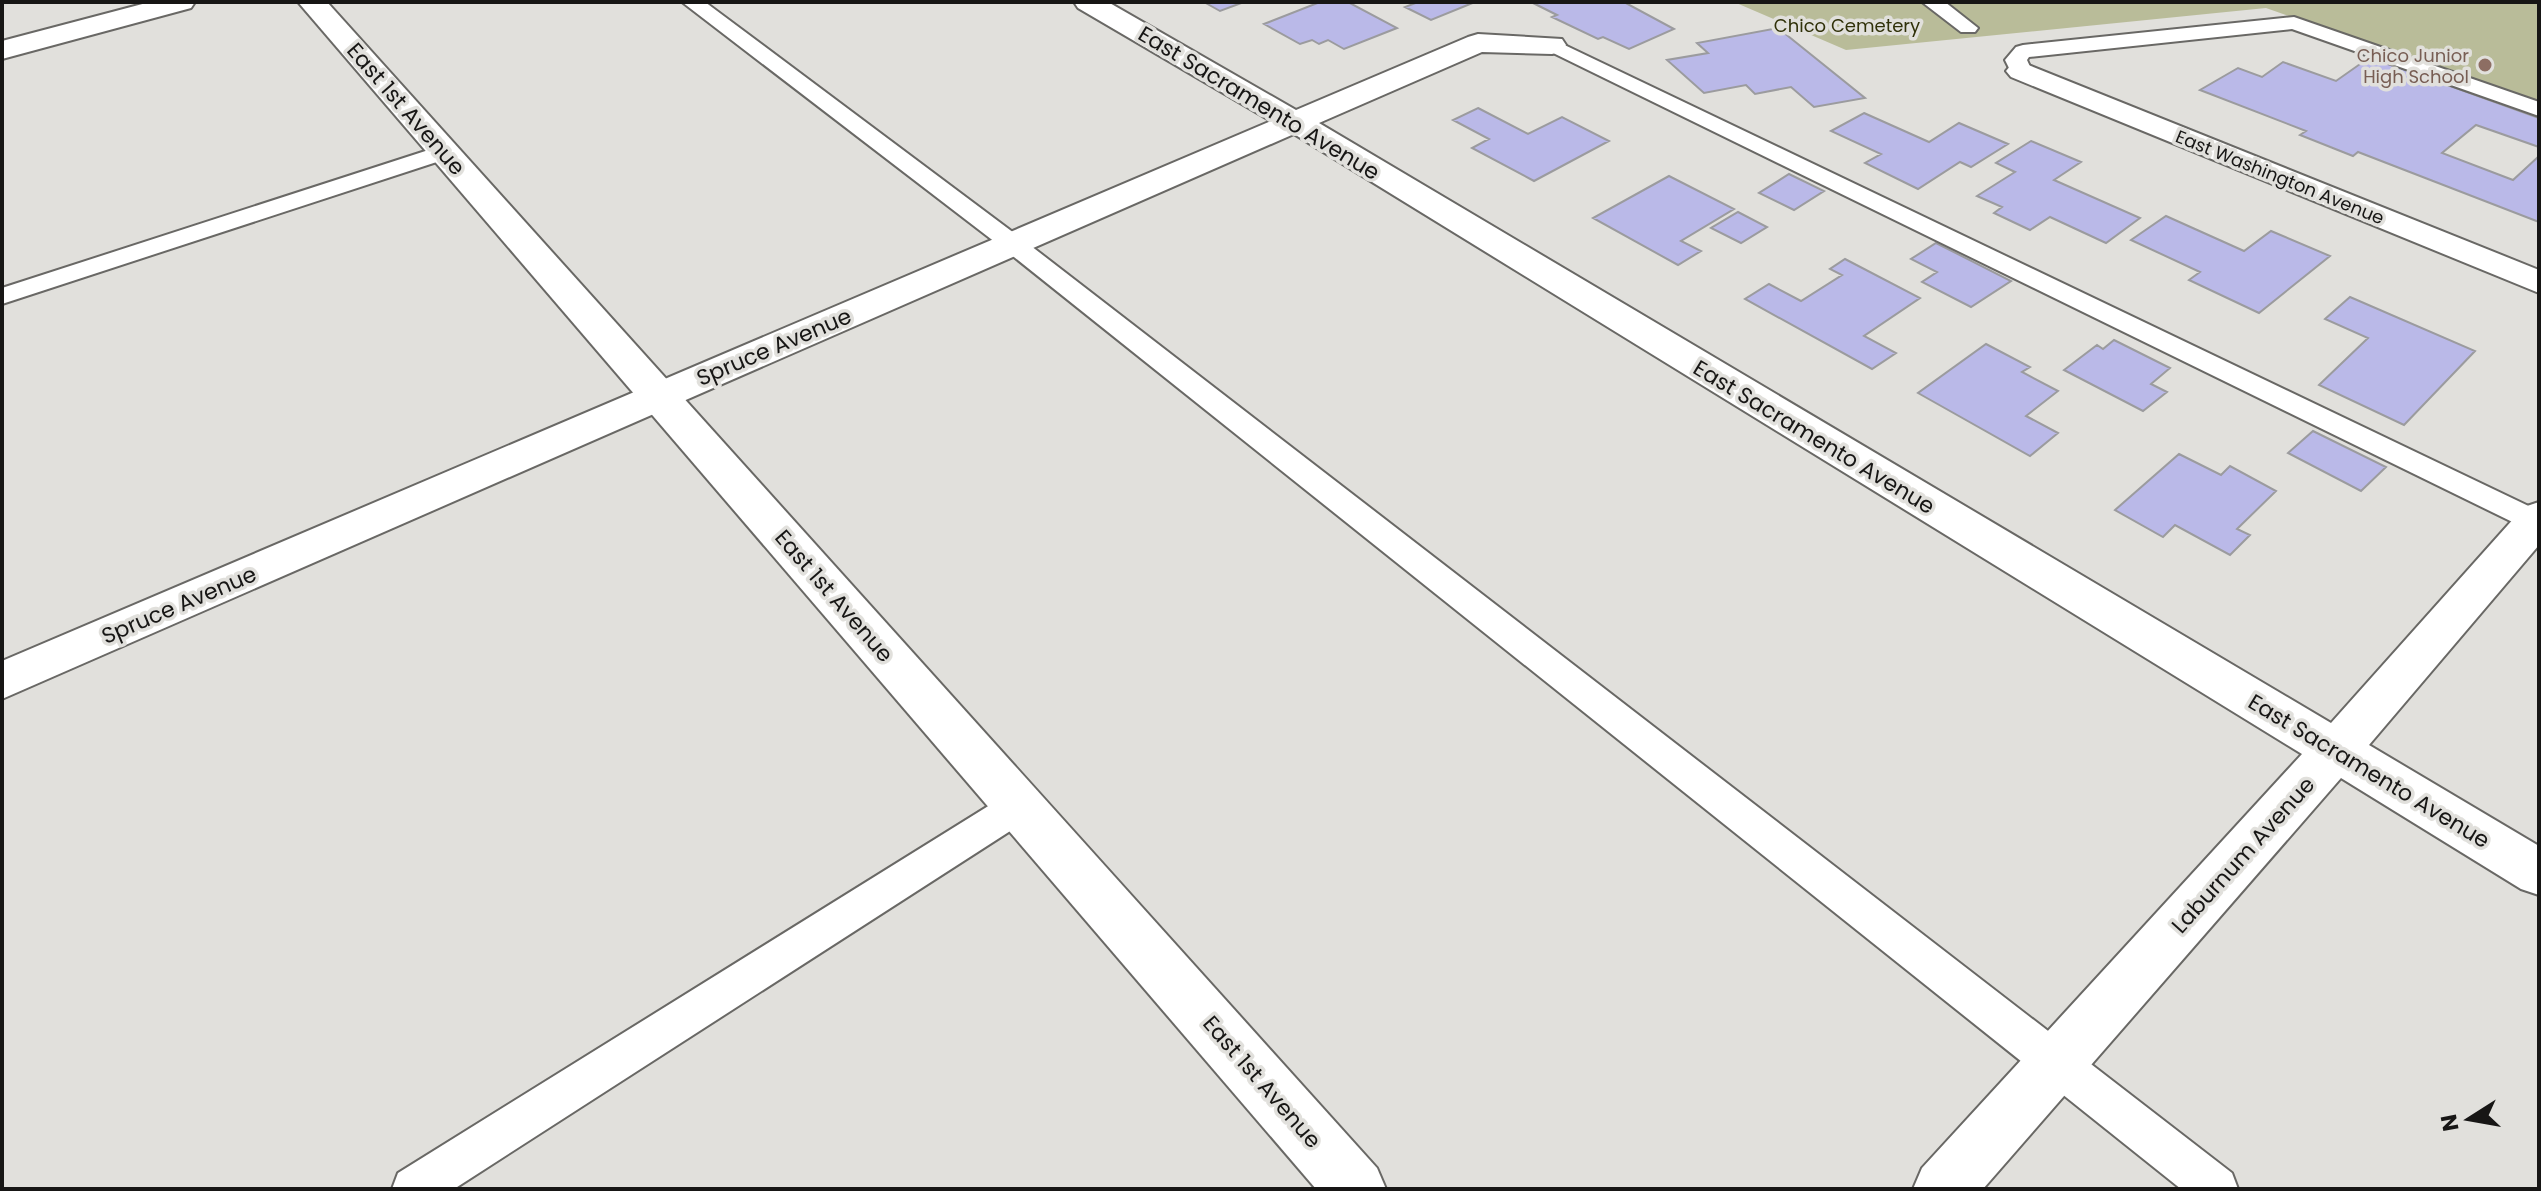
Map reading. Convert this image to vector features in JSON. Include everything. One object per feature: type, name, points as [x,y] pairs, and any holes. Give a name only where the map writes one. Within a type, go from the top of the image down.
[{"type":"street","points":[[2,50],[181,2]]},
{"type":"street","name":"East 1st Avenue","points":[[312,2],[1356,1189]]},
{"type":"street","name":"East Sacramento Avenue","points":[[1088,2],[1295,122],[2539,873]]},
{"type":"street","name":"Spruce Avenue","points":[[2,681],[1478,43],[1552,45]]},
{"type":"street","name":"East Washington Avenue","points":[[2021,71],[2539,282]]},
{"type":"street","name":"Laburnum Avenue","points":[[1943,1189],[2538,521]]},
{"type":"lane","points":[[692,2],[1013,244],[2216,1189]]},
{"type":"lane","points":[[1932,2],[1968,28]]},
{"type":"lane","points":[[2021,71],[2016,60],[2023,51],[2294,23],[2539,109]]},
{"type":"lane","points":[[1552,45],[2538,521]]},
{"type":"lane","points":[[2,296],[444,152]]},
{"type":"lane","points":[[414,1189],[1019,806]]},
{"type":"green space","name":"Chico Cemetery","points":[[1734,2],[2539,2],[2539,103],[2266,8],[1846,50]]},
{"type":"building","points":[[1204,2],[1244,2],[1220,11]]},
{"type":"building","points":[[1320,2],[1348,2],[1397,28],[1344,49],[1328,40],[1319,44],[1312,40],[1300,44],[1264,24]]},
{"type":"building","points":[[1418,2],[1475,2],[1431,20],[1405,7]]},
{"type":"building","points":[[1531,2],[1624,2],[1674,29],[1629,49],[1603,37],[1598,39],[1552,17],[1557,15]]},
{"type":"building","points":[[1778,28],[1865,98],[1814,107],[1791,87],[1755,94],[1746,85],[1704,93],[1667,60],[1708,53],[1697,43]]},
{"type":"building","points":[[2370,57],[2539,118],[2539,147],[2476,125],[2442,153],[2513,180],[2539,156],[2539,222],[2358,152],[2353,156],[2300,135],[2306,131],[2200,90],[2238,68],[2262,77],[2283,62],[2336,81]]},
{"type":"building","points":[[1478,108],[1528,134],[1562,117],[1609,141],[1534,181],[1472,148],[1489,139],[1453,120]]},
{"type":"building","points":[[1864,113],[1929,142],[1959,123],[2008,144],[1971,167],[1960,162],[1918,189],[1865,163],[1881,154],[1831,131]]},
{"type":"building","points":[[2031,141],[2081,162],[2054,180],[2140,218],[2106,243],[2050,217],[2030,230],[1994,213],[2002,207],[1977,196],[2015,172],[1996,163]]},
{"type":"building","points":[[1789,174],[1824,191],[1794,210],[1759,193]]},
{"type":"building","points":[[1669,176],[1734,209],[1681,241],[1701,251],[1678,265],[1593,218]]},
{"type":"building","points":[[1738,212],[1767,227],[1741,243],[1711,228]]},
{"type":"building","points":[[2166,216],[2244,251],[2271,231],[2330,256],[2259,313],[2189,280],[2200,272],[2131,240]]},
{"type":"building","points":[[1936,243],[2011,281],[1971,307],[1922,282],[1937,272],[1911,259]]},
{"type":"building","points":[[1845,259],[1920,298],[1864,336],[1896,353],[1872,369],[1745,299],[1769,284],[1801,301],[1842,275],[1830,269]]},
{"type":"building","points":[[2350,297],[2475,351],[2404,425],[2319,385],[2368,338],[2325,319]]},
{"type":"building","points":[[2114,340],[2170,368],[2151,384],[2167,392],[2143,411],[2064,370],[2097,345],[2103,349]]},
{"type":"building","points":[[1986,344],[2030,367],[2022,372],[2058,391],[2026,416],[2058,433],[2030,456],[1918,393]]},
{"type":"building","points":[[2313,431],[2386,467],[2361,491],[2288,453]]},
{"type":"building","points":[[2179,454],[2221,475],[2230,466],[2276,491],[2237,529],[2250,535],[2230,555],[2175,525],[2163,537],[2115,510]]},
{"type":"place","name":"Chico Junior High School","points":[[2485,65]]}]
